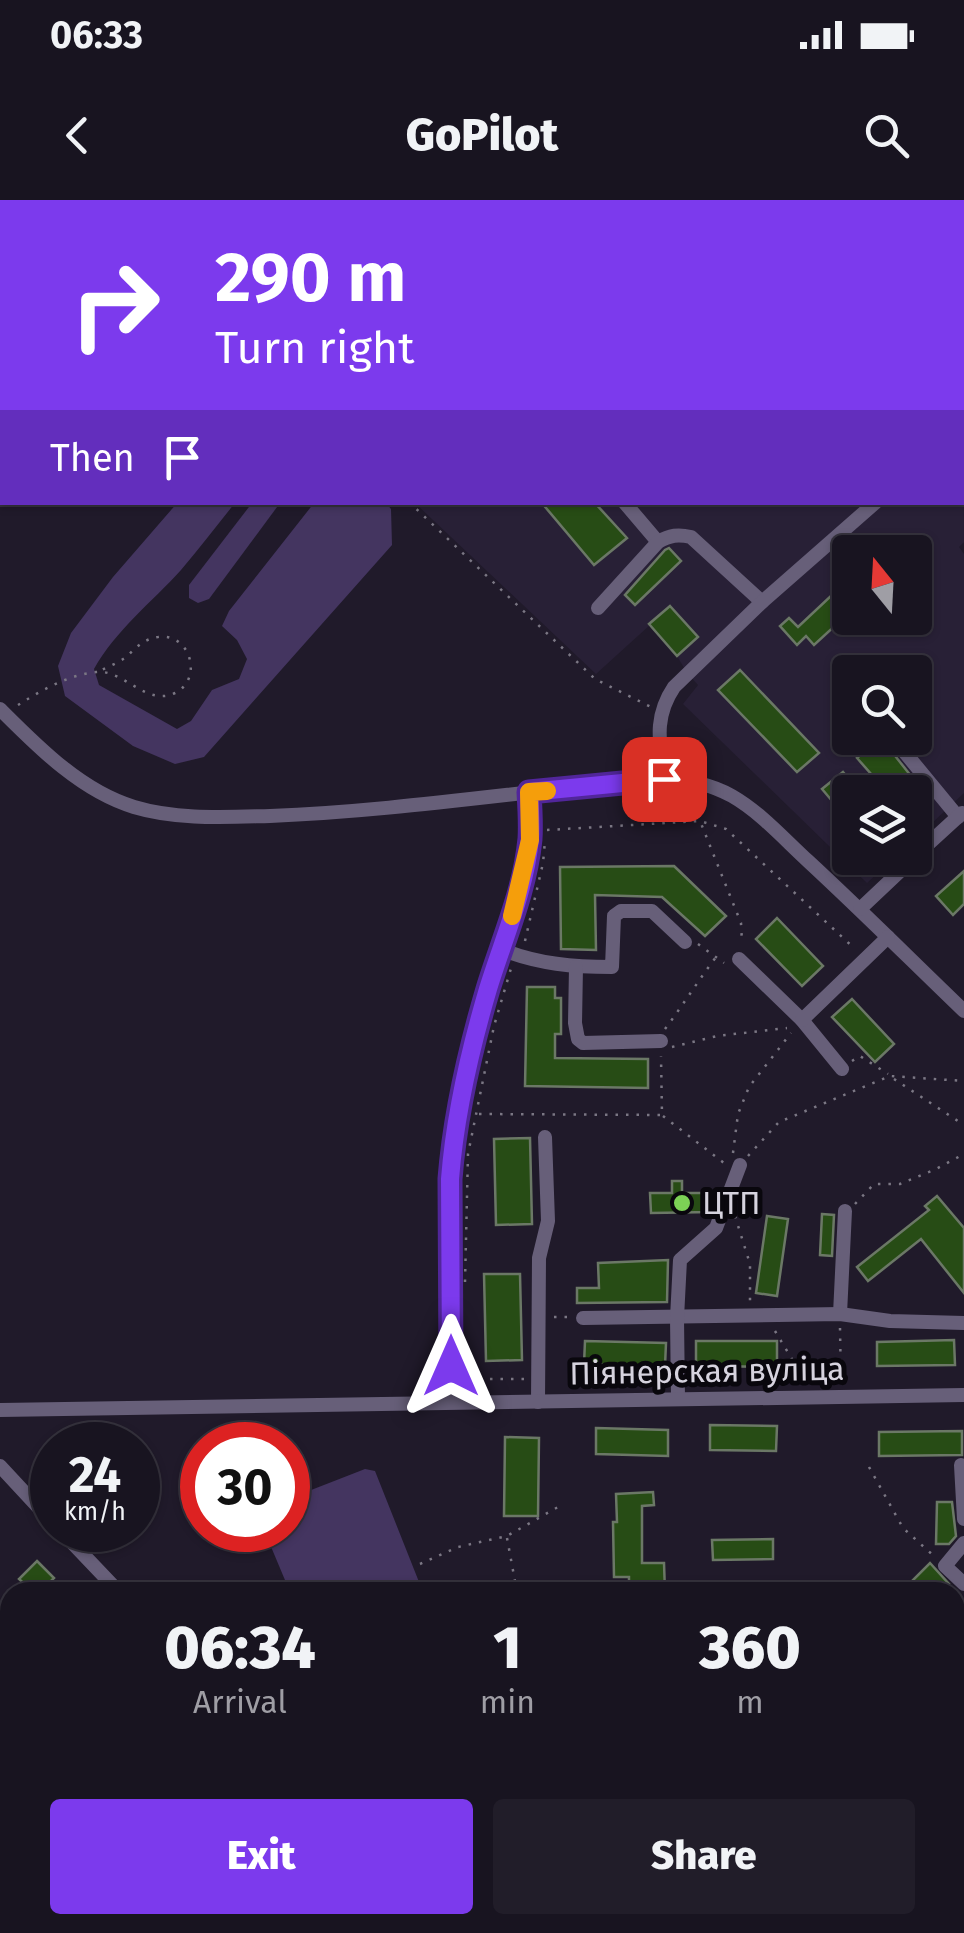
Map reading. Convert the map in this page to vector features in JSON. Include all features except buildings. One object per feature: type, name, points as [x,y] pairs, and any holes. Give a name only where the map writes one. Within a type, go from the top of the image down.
[{"type":"street","points":[[627,505],[658,542]]},
{"type":"street","points":[[664,779],[661,712],[674,687],[762,602],[873,505]]},
{"type":"street","points":[[598,608],[658,542],[669,536],[691,537],[762,602]]},
{"type":"street","points":[[2,711],[84,782],[111,798],[147,810],[209,816],[322,814],[664,779],[710,788],[732,796],[778,833],[964,1011]]},
{"type":"street","points":[[907,755],[961,814],[932,841]]},
{"type":"street","points":[[451,1402],[452,1151],[487,993],[513,954],[528,854],[529,792]]},
{"type":"street","points":[[860,909],[895,875]]},
{"type":"street","points":[[513,954],[552,964],[612,967],[614,916],[621,911],[652,911],[686,943]]},
{"type":"street","points":[[802,1020],[888,937]]},
{"type":"street","points":[[741,961],[802,1020],[842,1068]]},
{"type":"street","points":[[576,967],[575,1023],[583,1043],[661,1041]]},
{"type":"street","points":[[538,1402],[538,1258],[548,1221],[545,1137]]},
{"type":"street","points":[[678,1400],[680,1260],[716,1228],[739,1169]]},
{"type":"street","points":[[840,1314],[846,1210]]},
{"type":"street","points":[[583,1318],[840,1314],[964,1323]]},
{"type":"street","name":"Піянерская вуліца","points":[[0,1410],[964,1395]]},
{"type":"street","points":[[961,1464],[964,1519]]},
{"type":"street","points":[[0,1466],[30,1498]]},
{"type":"street","points":[[962,1582],[945,1566],[964,1543]]},
{"type":"street","points":[[81,1552],[109,1582]]},
{"type":"path","points":[[413,505],[595,679],[661,712]]},
{"type":"path","points":[[2,711],[50,685],[99,672],[123,659],[142,642],[160,636],[186,647],[192,665],[187,682],[175,694],[152,696],[125,680],[99,672]]},
{"type":"path","points":[[684,781],[741,924],[741,961],[724,963],[698,944],[686,943]]},
{"type":"path","points":[[465,1288],[468,1154],[494,1026],[543,863],[546,830],[700,821],[726,828],[866,959]]},
{"type":"path","points":[[661,1041],[665,1029],[716,957]]},
{"type":"path","points":[[662,1116],[661,1050],[717,1036],[790,1028],[802,1020]]},
{"type":"path","points":[[739,1169],[733,1156],[736,1128],[749,1087],[802,1020]]},
{"type":"path","points":[[842,1068],[860,1056],[964,1124]]},
{"type":"path","points":[[739,1169],[778,1122],[890,1076],[964,1081]]},
{"type":"path","points":[[476,1114],[662,1116],[739,1169]]},
{"type":"path","points":[[846,1210],[874,1184],[900,1184],[964,1154]]},
{"type":"path","points":[[728,1195],[750,1264],[750,1317]]},
{"type":"path","points":[[840,1314],[842,1396]]},
{"type":"path","points":[[766,1316],[815,1396]]},
{"type":"path","points":[[540,1317],[583,1318]]},
{"type":"path","points":[[464,1364],[479,1379],[538,1380]]},
{"type":"path","points":[[869,1467],[903,1528],[945,1566]]},
{"type":"path","points":[[420,1564],[458,1548],[506,1536],[558,1506]]},
{"type":"path","points":[[506,1536],[516,1582]]},
{"type":"shaded area","points":[[175,505],[233,505],[181,570],[112,642],[94,669],[99,685],[177,729],[191,721],[212,690],[239,679],[247,659],[237,640],[222,626],[229,611],[312,505],[388,505],[391,509],[392,545],[204,757],[175,764],[133,746],[65,696],[58,666],[71,633]]},
{"type":"shaded area","points":[[250,505],[279,505],[209,599],[198,603],[189,598],[189,585]]},
{"type":"shaded area","points":[[417,505],[964,505],[964,542],[959,547],[964,554],[964,793],[932,823],[932,775],[832,775],[832,849],[683,704],[698,685],[650,625],[596,674]]},
{"type":"shaded area","points":[[859,875],[876,875],[867,883]]},
{"type":"shaded area","points":[[365,1469],[375,1471],[419,1582],[286,1582],[273,1552],[310,1552],[310,1490]]},
{"type":"slow traffic","points":[[512,916],[530,840],[529,792],[547,791]]},
{"type":"place","name":"ЦТП","points":[[682,1203]]},
{"type":"route","points":[[451,1366],[452,1151],[475,1037],[528,854],[529,792],[664,779]]}]
